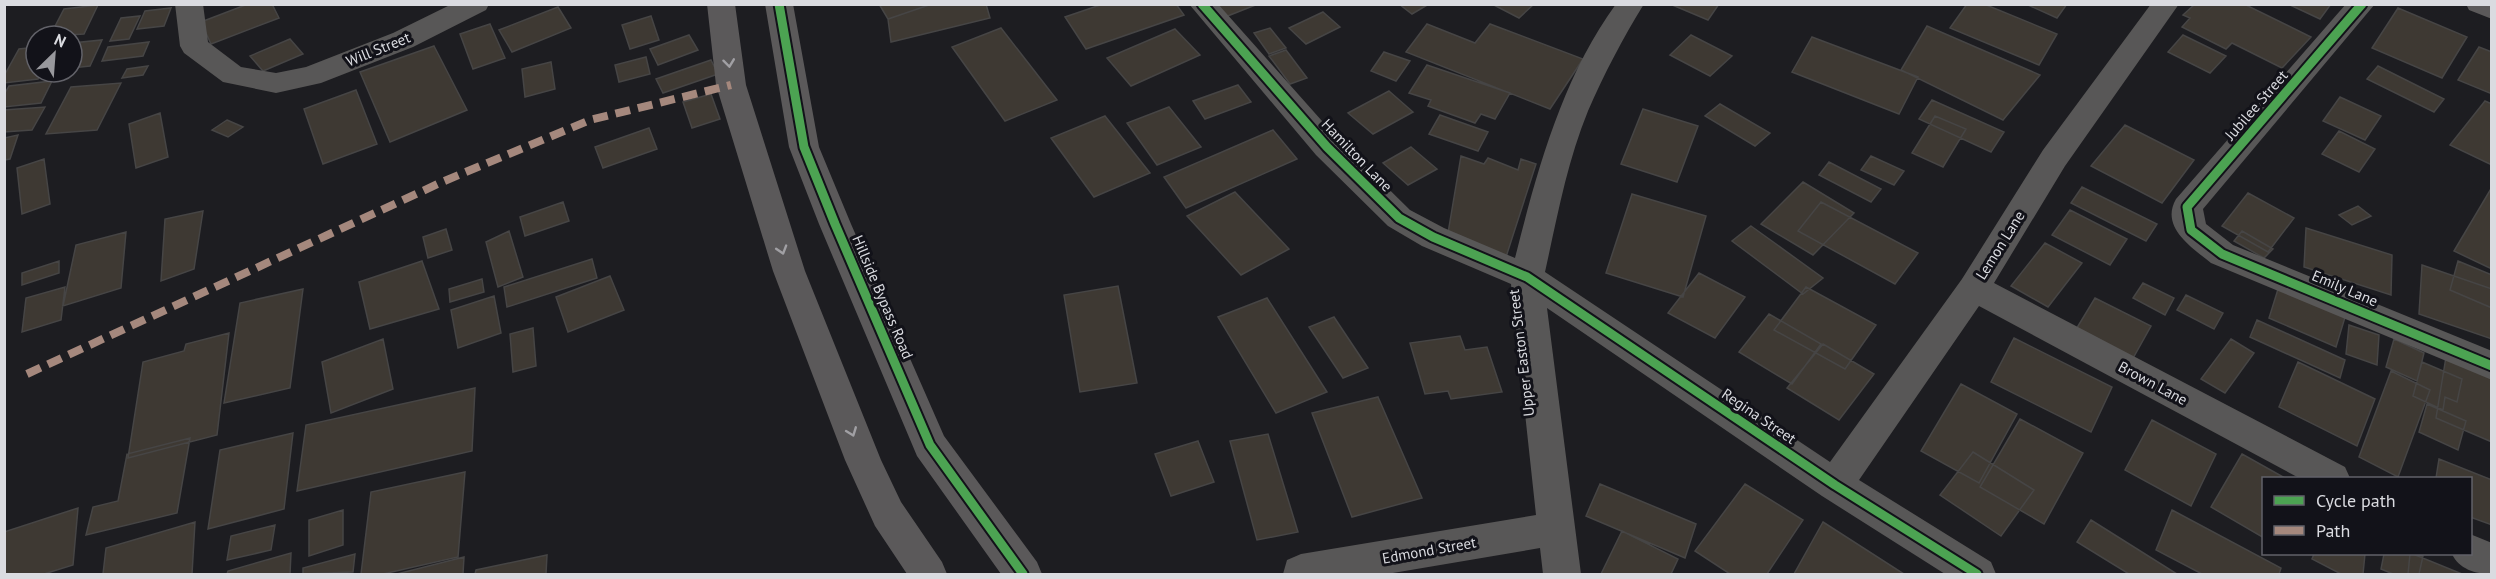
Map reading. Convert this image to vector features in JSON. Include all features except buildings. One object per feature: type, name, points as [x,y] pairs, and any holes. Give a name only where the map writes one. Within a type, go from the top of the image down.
[{"type":"street","name":"Will Street","points":[[189,4],[194,46],[233,75],[276,83],[311,76],[403,40],[476,4]]},
{"type":"street","points":[[721,4],[731,85],[789,271],[863,460],[888,514],[928,574]]},
{"type":"street","name":"Hillside Bypass Road","points":[[779,4],[804,147],[835,224],[930,444],[1023,574]]},
{"type":"street","name":"Hamilton Lane","points":[[1202,4],[1327,147],[1399,218],[1433,237],[1527,277]]},
{"type":"street","name":"Upper Easton Street","points":[[1562,574],[1527,277],[1548,188],[1573,112],[1616,26],[1630,4]]},
{"type":"street","name":"Lemon Lane","points":[[1835,485],[1974,288],[2054,158],[2166,4]]},
{"type":"street","name":"Jubilee Street","points":[[2191,230],[2187,207],[2362,4]]},
{"type":"street","points":[[2479,4],[2492,10]]},
{"type":"street","name":"Emily Lane","points":[[2191,230],[2222,254],[2492,366]]},
{"type":"street","name":"Regina Street","points":[[1527,277],[1835,485],[1977,574]]},
{"type":"street","name":"Brown Lane","points":[[1974,288],[2330,477]]},
{"type":"street","name":"Edmond Street","points":[[1301,572],[1556,528]]},
{"type":"street","points":[[2472,552],[2492,562]]},
{"type":"marked path","points":[[27,374],[442,182],[590,120],[731,85]]},
{"type":"cycle path","points":[[779,4],[804,147],[835,224],[930,445],[1023,574]]},
{"type":"cycle path","points":[[1202,4],[1327,147],[1399,218],[1433,237],[1527,277],[1835,485],[1977,574]]},
{"type":"cycle path","points":[[2362,4],[2187,207],[2191,230],[2222,254],[2492,366]]}]
